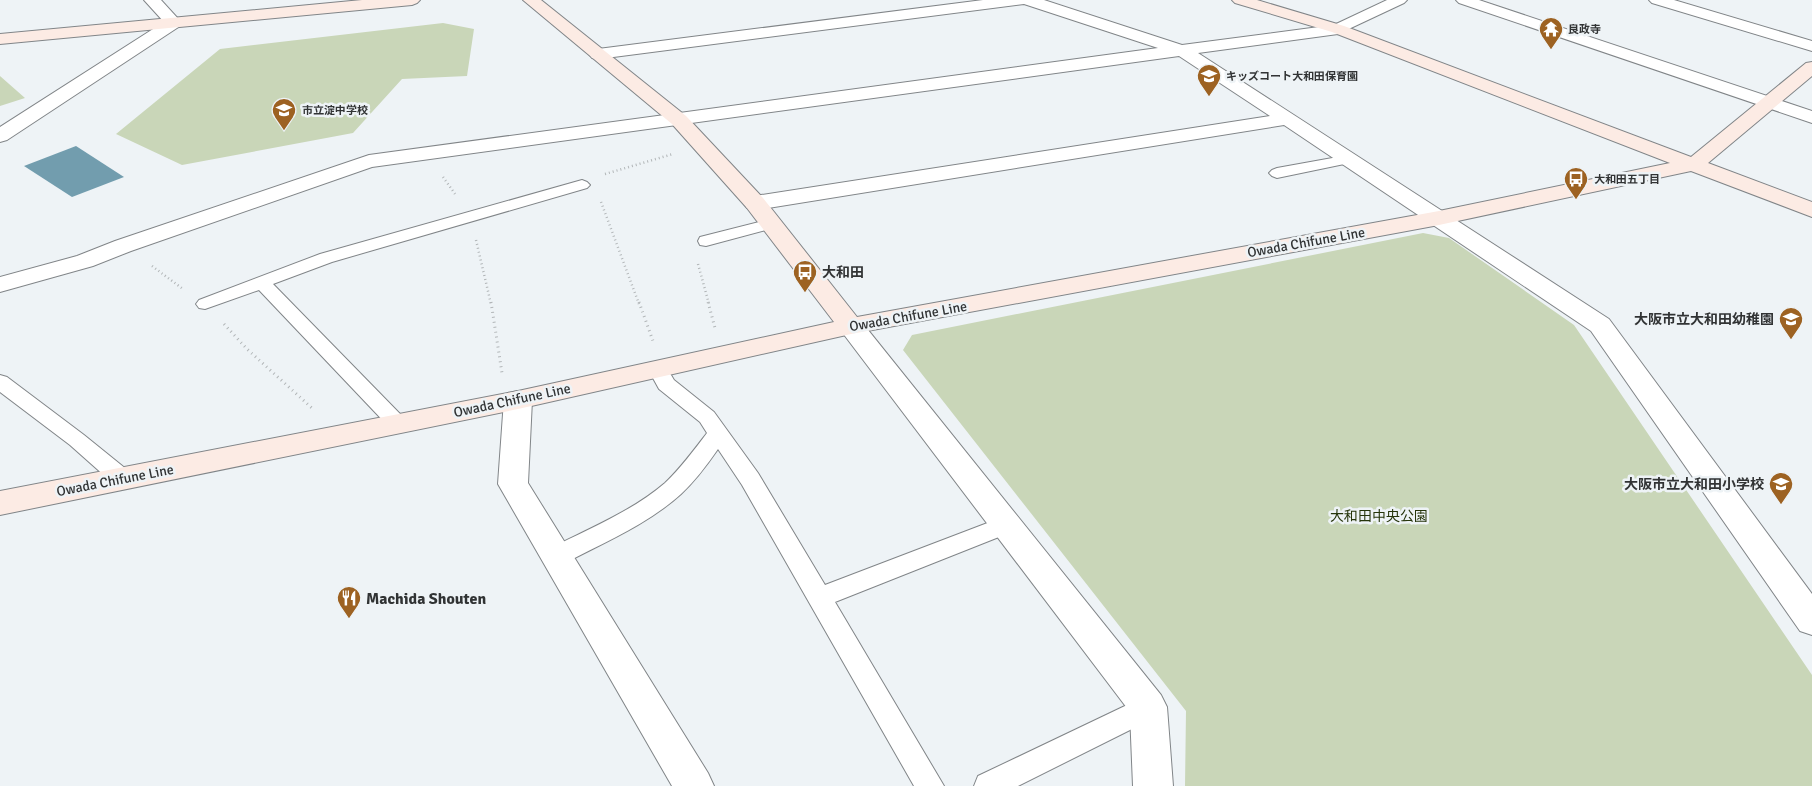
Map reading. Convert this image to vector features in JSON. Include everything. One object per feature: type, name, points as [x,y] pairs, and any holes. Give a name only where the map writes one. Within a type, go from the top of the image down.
[{"type":"street","points":[[152,0],[174,23]]},
{"type":"street","points":[[0,39],[174,23],[352,3],[412,0]]},
{"type":"street","points":[[531,0],[679,120],[755,203],[1148,707],[1153,786]]},
{"type":"street","points":[[598,54],[1020,0]]},
{"type":"street","points":[[1028,0],[1183,51],[1600,325],[1812,621]]},
{"type":"street","points":[[1240,0],[1338,29],[1812,210]]},
{"type":"street","points":[[0,285],[85,261],[123,246],[369,161],[1338,29],[1399,0]]},
{"type":"street","points":[[1464,0],[1812,117]]},
{"type":"street","points":[[1664,1],[1812,46]]},
{"type":"street","points":[[0,136],[174,23]]},
{"type":"street","points":[[1695,164],[1812,67]]},
{"type":"street","points":[[755,203],[1288,119]]},
{"type":"street","name":"Owada Chifune Line","points":[[0,503],[512,401],[851,326],[1439,218],[1695,164]]},
{"type":"street","points":[[512,401],[513,484],[694,786]]},
{"type":"lane","points":[[1277,173],[1348,159]]},
{"type":"lane","points":[[205,304],[326,258],[582,185]]},
{"type":"lane","points":[[706,241],[771,224]]},
{"type":"lane","points":[[261,282],[398,424]]},
{"type":"lane","points":[[658,369],[666,384],[707,417],[750,480],[930,786]]},
{"type":"lane","points":[[0,382],[77,440],[123,479]]},
{"type":"lane","points":[[557,556],[635,517],[666,494],[693,466],[718,434]]},
{"type":"lane","points":[[820,597],[1006,525]]},
{"type":"lane","points":[[988,786],[1148,707]]},
{"type":"path","points":[[658,369],[653,338],[598,194],[582,185],[592,178],[702,145]]},
{"type":"path","points":[[427,154],[471,217],[496,319],[512,401]]},
{"type":"path","points":[[706,241],[695,243],[694,249],[716,331],[725,354]]},
{"type":"path","points":[[123,246],[205,304],[247,350],[341,435]]},
{"type":"green space","points":[[443,23],[474,29],[467,76],[402,79],[353,133],[182,165],[116,134],[220,49]]},
{"type":"green space","points":[[0,76],[25,98],[0,106]]},
{"type":"green space","name":"大和田中央公園","points":[[1423,233],[1449,238],[1574,325],[1812,675],[1812,786],[1185,786],[1186,711],[903,350],[912,335]]},
{"type":"water","points":[[76,146],[124,177],[72,197],[24,166]]},
{"type":"place","name":"良政寺","points":[[1551,50]]},
{"type":"place","name":"キッズコート大和田保育園","points":[[1209,97]]},
{"type":"place","name":"市立淀中学校","points":[[284,131]]},
{"type":"place","name":"大和田五丁目","points":[[1576,200]]},
{"type":"place","name":"大和田","points":[[805,293]]},
{"type":"place","name":"大阪市立大和田幼稚園","points":[[1791,340]]},
{"type":"place","name":"大阪市立大和田小学校","points":[[1781,505]]},
{"type":"place","name":"Machida Shouten","points":[[349,619]]}]
